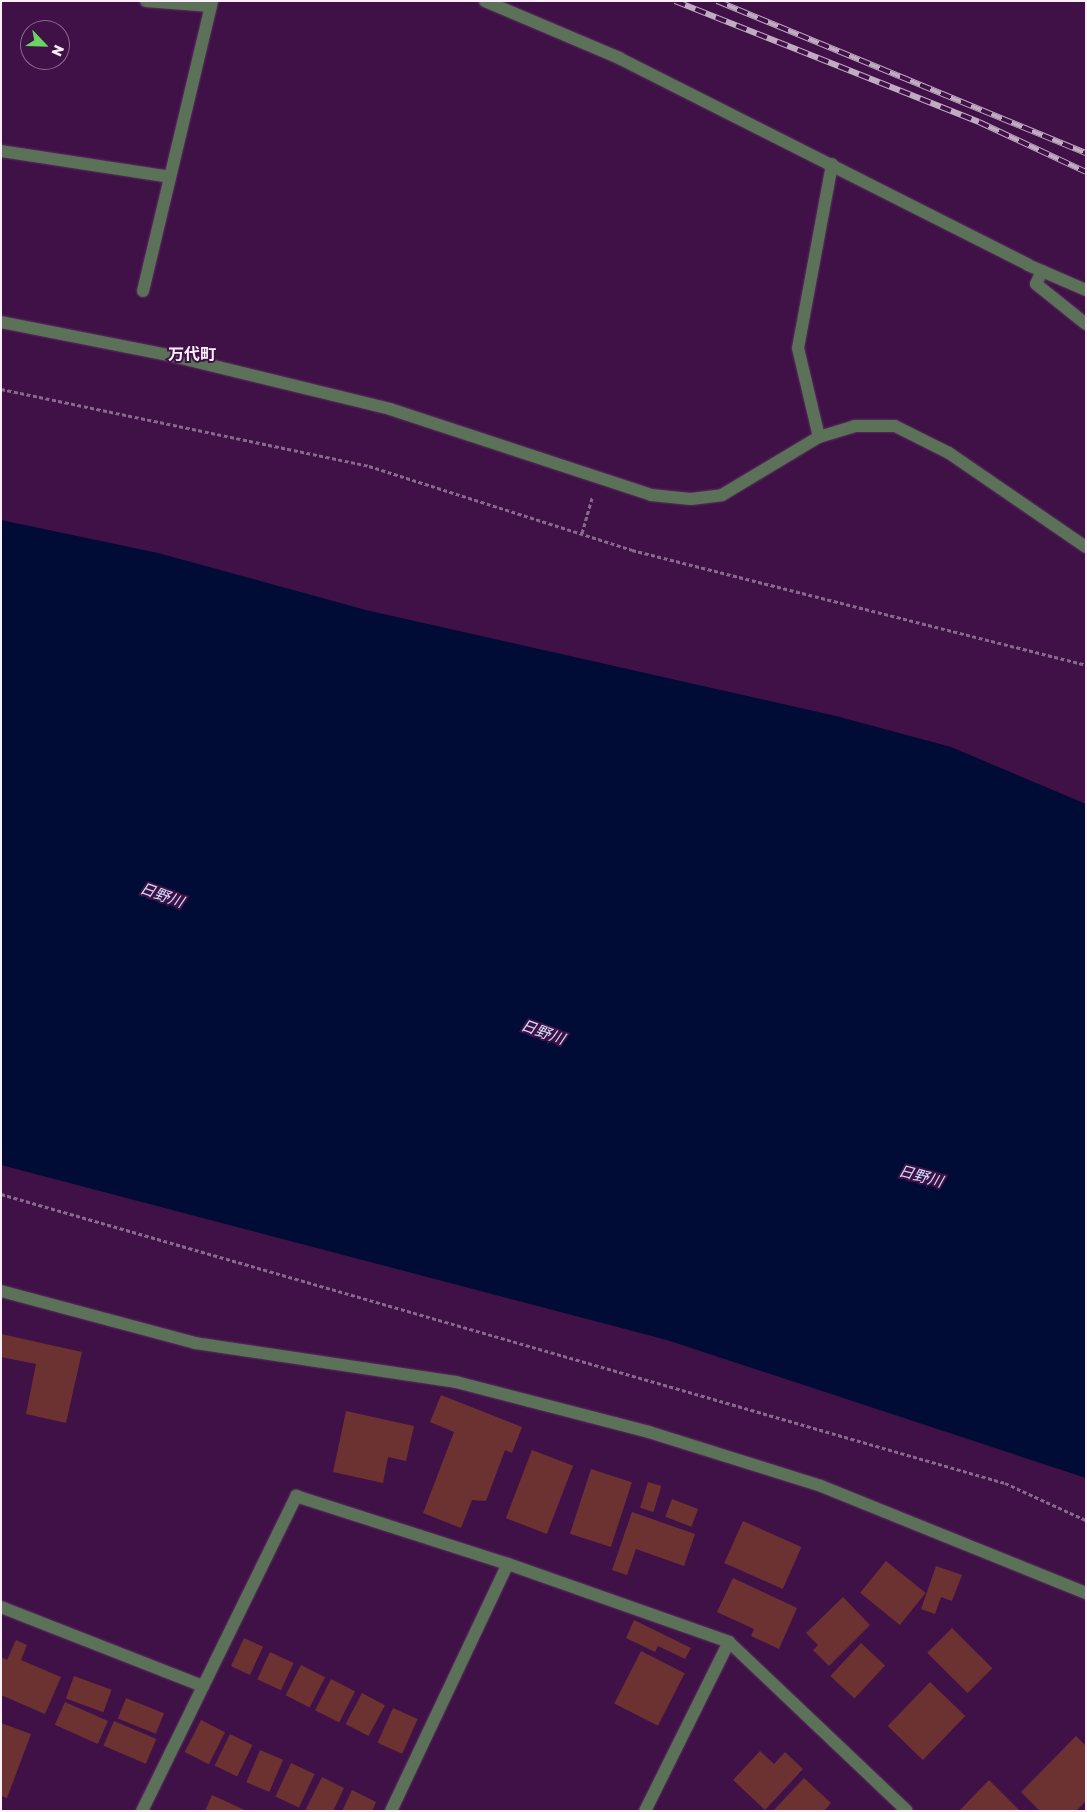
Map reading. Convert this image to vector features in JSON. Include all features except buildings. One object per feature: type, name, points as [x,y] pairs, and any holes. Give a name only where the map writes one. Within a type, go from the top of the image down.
[{"type":"street","points":[[142,291],[212,4],[146,1]]},
{"type":"street","points":[[485,1],[619,58],[1042,271],[1086,290]]},
{"type":"street","points":[[1,151],[170,177]]},
{"type":"street","points":[[819,437],[798,348],[832,164]]},
{"type":"street","points":[[1042,271],[1036,284],[1086,324]]},
{"type":"street","points":[[1,322],[177,358],[390,409],[651,495],[691,499],[722,496],[819,437],[854,426],[895,426],[949,453],[1086,546]]},
{"type":"street","points":[[1,1292],[195,1342],[456,1382],[649,1432],[821,1486],[1086,1593]]},
{"type":"street","points":[[142,1811],[296,1496],[508,1564],[729,1642],[907,1811]]},
{"type":"street","points":[[391,1811],[508,1564]]},
{"type":"street","points":[[1,1607],[203,1686]]},
{"type":"street","points":[[645,1811],[729,1642]]},
{"type":"path","points":[[1,389],[369,466],[582,533],[698,567],[1086,665]]},
{"type":"path","points":[[582,533],[598,477]]},
{"type":"path","points":[[1,1194],[1005,1483],[1086,1520]]},
{"type":"water","name":"日野川","points":[[1,520],[158,553],[366,610],[836,716],[951,747],[1086,804],[1086,1478],[667,1340],[1,1165]]},
{"type":"railway","points":[[675,1],[979,122],[1086,172]]},
{"type":"railway","points":[[717,1],[1086,153]]},
{"type":"district","name":"万代町","points":[[192,354]]}]
